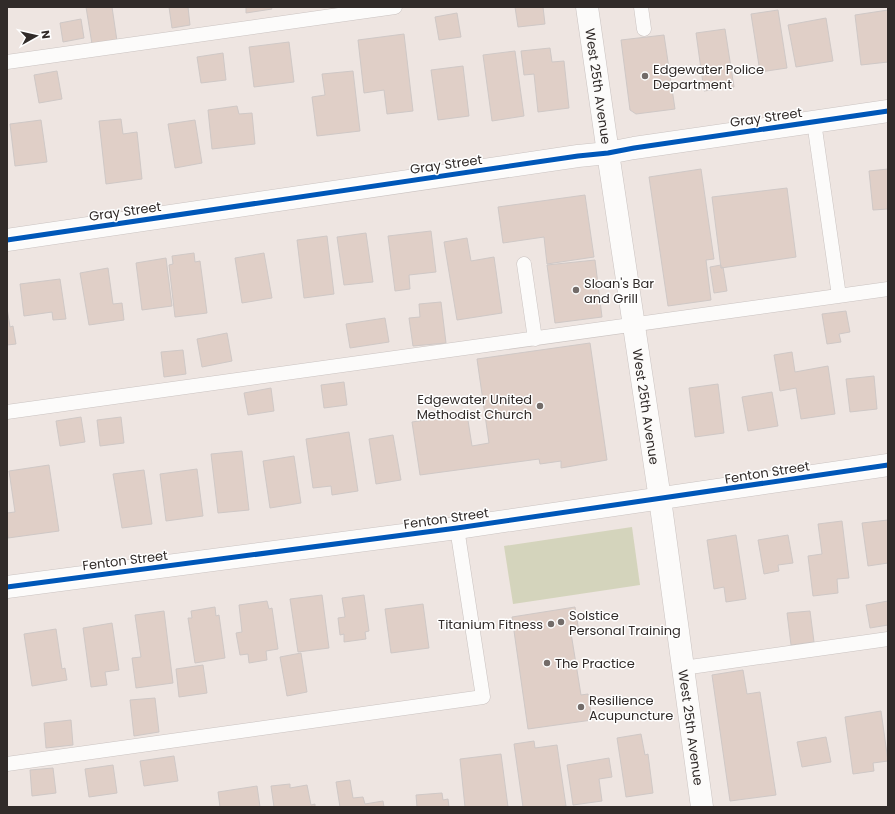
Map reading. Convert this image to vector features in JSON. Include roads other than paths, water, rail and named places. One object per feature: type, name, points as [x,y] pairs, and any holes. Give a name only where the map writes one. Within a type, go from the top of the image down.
[{"type":"street","name":"West 25th Avenue","points":[[588,7],[608,153],[660,499],[702,807]]},
{"type":"street","name":"Gray Street","points":[[7,240],[888,111]]},
{"type":"street","name":"Fenton Street","points":[[7,587],[457,528],[888,464]]},
{"type":"lane","points":[[7,62],[395,7]]},
{"type":"lane","points":[[641,7],[644,29]]},
{"type":"lane","points":[[814,122],[839,296]]},
{"type":"lane","points":[[524,264],[535,339]]},
{"type":"lane","points":[[7,412],[888,289]]},
{"type":"lane","points":[[7,764],[483,698],[457,528]]},
{"type":"lane","points":[[683,668],[888,639]]},
{"type":"place","name":"Edgewater Police Department","points":[[645,76]]},
{"type":"place","name":"Sloan's Bar and Grill","points":[[576,290]]},
{"type":"place","name":"Edgewater United Methodist Church","points":[[540,406]]},
{"type":"place","name":"Solstice Personal Training","points":[[561,622]]},
{"type":"place","name":"Titanium Fitness","points":[[551,624]]},
{"type":"place","name":"The Practice","points":[[547,663]]},
{"type":"place","name":"Resilience Acupuncture","points":[[581,707]]}]
